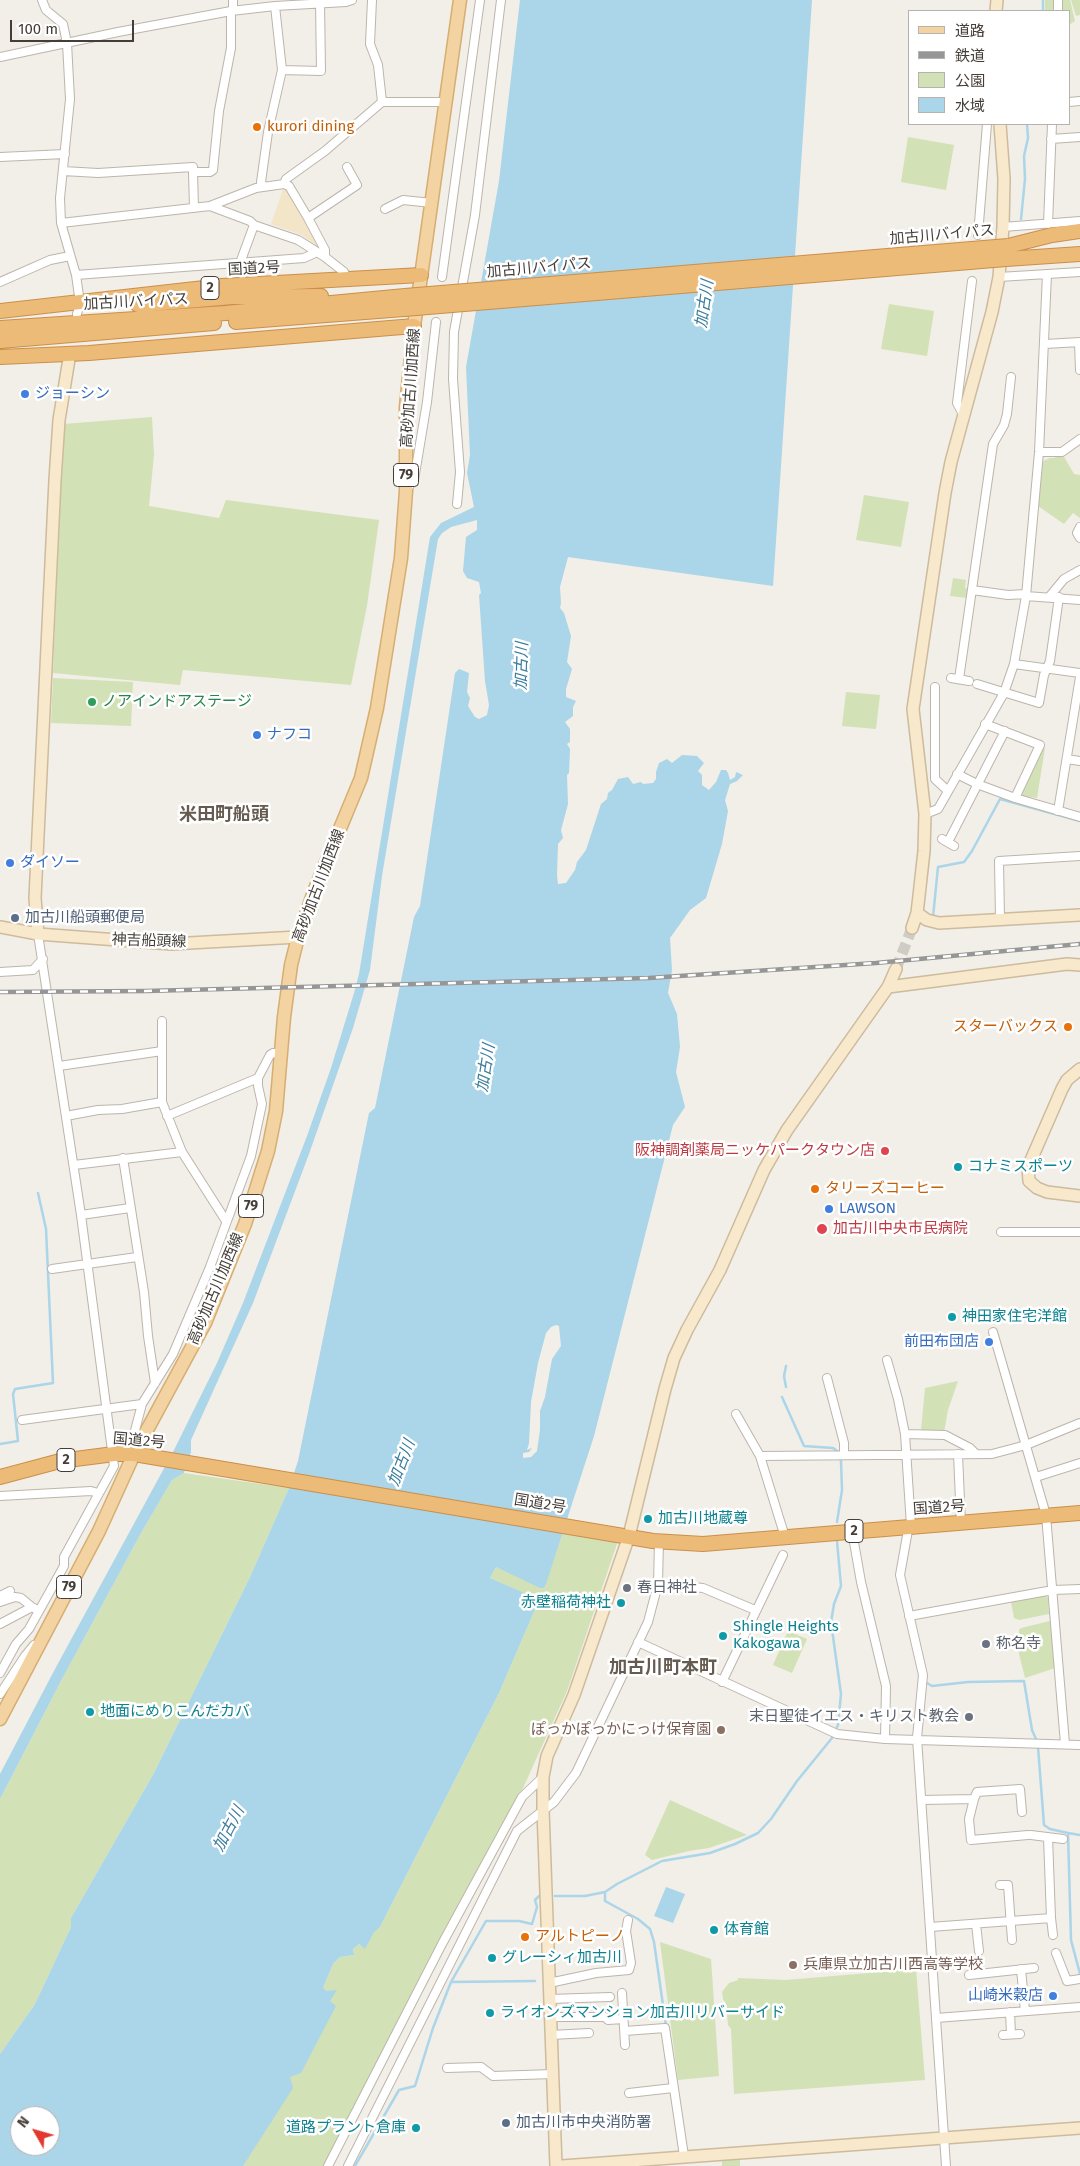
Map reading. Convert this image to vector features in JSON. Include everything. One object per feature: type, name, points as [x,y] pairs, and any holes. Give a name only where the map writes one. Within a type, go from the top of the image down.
[{"type":"highway","points":[[1008,246],[1052,235],[1080,231]]},
{"type":"highway","name":"加古川バイパス","points":[[0,341],[1080,240]]},
{"type":"highway","name":"加古川バイパス","points":[[0,328],[404,302],[1080,254]]},
{"type":"highway","points":[[1050,257],[1080,260]]},
{"type":"highway","name":"国道2号","points":[[0,311],[78,309],[222,286],[421,275]]},
{"type":"highway","points":[[78,309],[232,297],[404,302]]},
{"type":"highway","points":[[71,349],[359,321],[404,302]]},
{"type":"highway","points":[[0,357],[71,349],[414,326]]},
{"type":"highway","name":"国道2号","points":[[0,1477],[60,1461],[114,1454],[134,1454],[659,1541],[703,1544],[1080,1513]]},
{"type":"main road","name":"高砂加古川加西線","points":[[0,1719],[98,1532],[134,1454],[205,1323],[245,1224],[268,1151],[276,1111],[290,965],[315,889],[361,778],[376,708],[401,558],[406,491],[406,407],[414,326],[460,0]]},
{"type":"street","points":[[42,0],[46,10],[63,24],[67,43],[70,99],[60,198],[61,223],[76,276],[78,309]]},
{"type":"street","points":[[194,208],[193,172],[210,172],[213,170],[219,111],[231,48],[233,0]]},
{"type":"street","points":[[0,58],[232,11],[252,4],[275,6],[346,2],[352,0]]},
{"type":"street","points":[[372,0],[370,44],[378,64],[382,102]]},
{"type":"street","points":[[442,277],[480,0]]},
{"type":"street","points":[[457,504],[460,472],[453,379],[454,332],[475,215],[501,0]]},
{"type":"street","points":[[282,70],[321,71],[322,2]]},
{"type":"street","points":[[263,186],[261,182],[268,132],[282,70],[275,6]]},
{"type":"street","points":[[284,184],[286,179],[325,151],[382,102],[446,102]]},
{"type":"street","points":[[978,235],[987,125]]},
{"type":"street","points":[[912,928],[917,913],[924,851],[925,814],[913,710],[944,493],[992,312],[998,277],[1003,227],[1004,179],[1000,125]]},
{"type":"street","points":[[1048,224],[1052,125]]},
{"type":"street","points":[[1051,139],[1080,137]]},
{"type":"street","points":[[0,157],[65,154]]},
{"type":"street","points":[[63,171],[98,174],[193,167]]},
{"type":"street","points":[[308,218],[357,185],[347,167]]},
{"type":"street","points":[[61,223],[210,206],[263,186],[284,184],[289,186],[308,218],[325,250],[325,257]]},
{"type":"street","points":[[385,209],[403,200],[432,203]]},
{"type":"street","points":[[210,206],[250,221],[254,225],[298,240],[344,272],[348,280]]},
{"type":"street","points":[[1003,227],[1080,221]]},
{"type":"street","points":[[240,263],[254,225]]},
{"type":"street","points":[[76,276],[304,258],[317,252]]},
{"type":"street","points":[[0,282],[50,260],[70,256]]},
{"type":"street","points":[[998,277],[1080,272]]},
{"type":"street","points":[[925,814],[938,809],[1004,693],[1014,664],[1026,595],[1039,452],[1039,407],[1045,344],[1047,274]]},
{"type":"street","points":[[964,416],[957,403],[972,281]]},
{"type":"street","points":[[406,491],[414,480],[427,402],[436,322]]},
{"type":"street","points":[[1045,344],[1080,342],[1080,370]]},
{"type":"street","points":[[0,1673],[16,1644],[29,1629],[64,1566],[64,1557],[114,1466],[114,1454],[106,1409],[88,1264],[38,934],[35,898],[54,489],[59,420],[71,349]]},
{"type":"street","points":[[959,679],[993,444],[1004,425],[1007,414],[1011,377]]},
{"type":"street","points":[[1000,388],[1010,390]]},
{"type":"street","points":[[1039,452],[1062,452],[1078,444]]},
{"type":"street","points":[[980,473],[988,475]]},
{"type":"street","points":[[1080,527],[1077,533],[1080,538]]},
{"type":"street","points":[[977,684],[1039,703],[1046,669],[1050,661],[1055,597],[1064,579],[1080,570]]},
{"type":"street","points":[[972,590],[1008,595],[1080,600]]},
{"type":"street","points":[[1014,664],[1080,675],[1058,811]]},
{"type":"street","points":[[951,678],[969,680]]},
{"type":"street","points":[[935,687],[935,779],[948,791]]},
{"type":"street","points":[[985,724],[1040,745],[1015,798]]},
{"type":"street","points":[[948,842],[1005,732]]},
{"type":"street","points":[[1067,758],[1080,761]]},
{"type":"street","points":[[957,774],[979,785],[1015,798],[1080,817]]},
{"type":"street","points":[[1000,919],[999,861],[1080,856]]},
{"type":"street","points":[[917,913],[927,920],[939,923],[1080,915]]},
{"type":"street","name":"神吉船頭線","points":[[0,927],[38,934],[171,944],[298,937]]},
{"type":"street","points":[[0,972],[33,970],[43,960]]},
{"type":"street","points":[[888,987],[1067,964],[1080,965]]},
{"type":"street","points":[[556,2166],[542,1777],[548,1756],[574,1696],[625,1535],[664,1389],[686,1330],[720,1270],[764,1170],[787,1130],[888,987],[896,970]]},
{"type":"street","points":[[162,1020],[162,1102],[182,1152],[226,1221]]},
{"type":"street","points":[[59,1066],[162,1051]]},
{"type":"street","points":[[134,1454],[133,1438],[142,1404],[173,1354],[196,1303],[250,1156],[262,1104],[258,1078],[270,1055],[273,1053],[281,1054]]},
{"type":"street","points":[[1080,1069],[1067,1080],[1062,1089],[1028,1167],[1029,1180],[1037,1188],[1080,1196]]},
{"type":"street","points":[[167,1116],[258,1078]]},
{"type":"street","points":[[66,1116],[162,1102]]},
{"type":"street","points":[[74,1164],[182,1152]]},
{"type":"street","points":[[123,1158],[144,1292],[146,1327],[156,1383]]},
{"type":"street","points":[[81,1215],[130,1208]]},
{"type":"street","points":[[1001,1232],[1080,1232]]},
{"type":"street","points":[[52,1268],[137,1257]]},
{"type":"street","points":[[993,1332],[1046,1515],[1065,1744]]},
{"type":"street","points":[[887,1360],[898,1399],[907,1456],[912,1526],[908,1530],[900,1575],[923,1675],[918,1738],[946,2166]]},
{"type":"street","points":[[827,1378],[844,1444],[844,1454]]},
{"type":"street","points":[[22,1420],[142,1404]]},
{"type":"street","points":[[736,1414],[760,1456],[785,1537]]},
{"type":"street","points":[[760,1456],[992,1454],[1026,1444],[1080,1424]]},
{"type":"street","points":[[905,1434],[945,1435],[970,1448],[976,1454]]},
{"type":"street","points":[[958,1454],[961,1523]]},
{"type":"street","points":[[1036,1477],[1080,1463]]},
{"type":"street","points":[[0,1496],[91,1490],[98,1493]]},
{"type":"street","points":[[852,1531],[862,1584],[886,1686],[885,1738]]},
{"type":"street","points":[[348,2166],[517,1830],[554,1802],[576,1774],[652,1609],[658,1584],[659,1541]]},
{"type":"street","points":[[722,1682],[755,1610],[784,1555]]},
{"type":"street","points":[[658,1584],[703,1588],[755,1610]]},
{"type":"street","points":[[909,1616],[1052,1590],[1080,1589]]},
{"type":"street","points":[[0,1596],[10,1591]]},
{"type":"street","points":[[0,1602],[15,1597],[21,1598],[39,1611]]},
{"type":"street","points":[[0,1624],[32,1606]]},
{"type":"street","points":[[0,1694],[25,1656],[44,1633]]},
{"type":"street","points":[[638,1642],[835,1734],[885,1738],[1080,1745]]},
{"type":"street","points":[[328,2166],[442,1944],[522,1797],[542,1777]]},
{"type":"street","points":[[1022,1812],[1020,1789],[976,1792],[969,1819],[971,1844],[1025,1834],[1063,1839]]},
{"type":"street","points":[[922,1800],[974,1799]]},
{"type":"street","points":[[1048,1838],[1053,1935]]},
{"type":"street","points":[[1000,1885],[1008,1885],[1012,1940]]},
{"type":"street","points":[[930,1927],[1051,1918]]},
{"type":"street","points":[[549,1982],[596,1972],[629,1970],[631,1962],[623,1931],[628,1920]]},
{"type":"street","points":[[976,1924],[979,1951]]},
{"type":"street","points":[[1056,1953],[1067,1981],[1080,1979]]},
{"type":"street","points":[[969,1975],[1034,1968]]},
{"type":"street","points":[[1021,1970],[1025,2011]]},
{"type":"street","points":[[622,1993],[625,2044]]},
{"type":"street","points":[[550,1999],[610,1997]]},
{"type":"street","points":[[936,2018],[1080,2007]]},
{"type":"street","points":[[1010,2012],[1007,2035],[1020,2034]]},
{"type":"street","points":[[550,2017],[624,2019]]},
{"type":"street","points":[[625,2031],[665,2028],[681,2159]]},
{"type":"street","points":[[551,2035],[589,2033]]},
{"type":"street","points":[[447,2068],[481,2067],[493,2076],[553,2074]]},
{"type":"street","points":[[629,2093],[672,2088]]},
{"type":"street","points":[[562,2166],[647,2163],[944,2137],[1080,2128]]},
{"type":"green space","points":[[1045,0],[1070,0],[1075,21],[1070,24],[1070,10],[1045,10]]},
{"type":"green space","points":[[1071,0],[1080,0],[1080,15],[1076,16]]},
{"type":"green space","points":[[908,137],[954,145],[946,190],[901,182]]},
{"type":"green space","points":[[889,304],[934,311],[927,356],[881,349]]},
{"type":"green space","points":[[152,417],[154,455],[149,506],[219,518],[226,500],[379,520],[367,606],[351,685],[183,670],[180,685],[53,673],[63,424]]},
{"type":"green space","points":[[1055,455],[1063,455],[1074,474],[1080,475],[1080,518],[1073,513],[1064,524],[1038,506],[1041,462],[1055,458]]},
{"type":"green space","points":[[864,495],[909,502],[901,547],[856,540]]},
{"type":"green space","points":[[953,578],[966,580],[967,598],[950,596]]},
{"type":"green space","name":"ノアインドアステージ","points":[[53,678],[133,682],[131,726],[51,723]]},
{"type":"green space","points":[[846,692],[880,695],[876,729],[842,726]]},
{"type":"green space","points":[[1043,748],[1045,748],[1037,798],[1021,797]]},
{"type":"green space","points":[[958,1381],[948,1410],[944,1432],[921,1430],[925,1388]]},
{"type":"green space","points":[[184,1473],[289,1488],[250,1577],[154,1773],[71,1918],[71,1927],[35,2004],[0,2054],[0,1799],[140,1535],[172,1480]]},
{"type":"green space","points":[[564,1528],[619,1538],[567,1691],[519,1797],[326,2166],[243,2166],[330,2001],[327,1991],[323,1988],[333,1964],[340,1957],[354,1955],[353,1949],[359,1944],[365,1948],[374,1931],[380,1927],[499,1693],[536,1607],[534,1603],[535,1598],[490,1578],[496,1567],[544,1588]]},
{"type":"green space","points":[[1045,1595],[1048,1598],[1049,1614],[1019,1620],[1014,1618],[1011,1602]]},
{"type":"green space","points":[[1050,1621],[1055,1668],[1025,1678],[1019,1654],[1019,1630]]},
{"type":"green space","points":[[788,1631],[807,1639],[792,1673],[773,1665]]},
{"type":"green space","points":[[670,1800],[747,1835],[709,1848],[652,1860],[645,1855]]},
{"type":"green space","points":[[660,1942],[711,1959],[719,2076],[678,2080]]},
{"type":"green space","points":[[916,1969],[925,2080],[734,2094],[731,2029],[728,2025],[726,2004],[722,1992],[729,1983],[738,1980],[738,1978],[786,1980]]},
{"type":"green space","points":[[740,2159],[740,2166],[722,2166],[722,2160]]},
{"type":"sand","points":[[283,189],[289,191],[319,248],[302,235],[271,224]]},
{"type":"water","name":"加古川","points":[[520,0],[812,0],[773,586],[568,557],[560,587],[560,608],[564,613],[571,636],[567,662],[572,669],[566,689],[566,697],[576,701],[573,707],[573,716],[565,722],[570,729],[570,742],[567,744],[570,749],[569,773],[567,775],[568,804],[561,830],[563,838],[558,844],[558,884],[566,883],[575,870],[577,862],[586,850],[601,804],[607,799],[608,793],[612,790],[618,779],[628,777],[633,784],[641,782],[643,784],[653,783],[656,779],[659,763],[667,759],[672,763],[682,755],[697,756],[704,763],[698,771],[702,775],[702,785],[709,790],[716,782],[721,770],[726,770],[730,780],[735,777],[736,772],[743,775],[737,781],[730,784],[725,800],[728,811],[722,844],[706,898],[690,910],[670,938],[672,970],[668,993],[677,1014],[680,1047],[676,1072],[685,1107],[673,1125],[594,1436],[546,1584],[544,1588],[540,1588],[496,1567],[490,1578],[536,1598],[534,1603],[536,1607],[499,1693],[380,1927],[374,1932],[365,1949],[359,1944],[353,1949],[354,1955],[340,1957],[333,1964],[323,1988],[327,1991],[337,1990],[330,2001],[336,2006],[301,2073],[290,2077],[293,2088],[243,2166],[0,2166],[0,2054],[35,2004],[71,1927],[71,1918],[154,1773],[250,1577],[289,1488],[298,1461],[369,1113],[375,1108],[414,917],[420,906],[455,673],[459,669],[469,673],[467,692],[470,698],[468,706],[475,717],[479,719],[487,715],[489,705],[485,681],[479,582],[467,578],[463,571],[466,537],[477,530],[477,520],[451,527],[442,533],[438,539],[382,876],[370,970],[353,1028],[309,1154],[253,1303],[191,1440],[191,1452],[184,1473],[172,1480],[140,1535],[0,1799],[0,1774],[174,1450],[217,1363],[243,1303],[331,1068],[359,974],[430,537],[441,523],[474,507],[467,473],[470,455],[466,367],[499,181]],"holes":[[[559,1326],[561,1346],[552,1359],[545,1397],[540,1411],[537,1451],[531,1457],[523,1458],[523,1453],[529,1452],[532,1448],[527,1450],[531,1402],[546,1333],[551,1327]]]},
{"type":"water","points":[[666,1887],[685,1894],[673,1923],[654,1916]]},
{"type":"waterway","points":[[1043,0],[1043,10]]},
{"type":"waterway","points":[[1021,219],[1025,179],[1024,156],[1028,138],[1027,125]]},
{"type":"waterway","points":[[933,917],[938,867],[964,862],[1000,799],[1080,821]]},
{"type":"waterway","points":[[0,1444],[18,1441],[13,1394],[15,1389],[53,1383],[46,1229],[38,1193]]},
{"type":"waterway","points":[[786,1366],[784,1376],[786,1387]]},
{"type":"waterway","points":[[782,1397],[804,1446],[833,1448],[837,1451],[841,1461],[842,1490],[837,1522]]},
{"type":"waterway","points":[[555,1896],[585,1896],[605,1892],[662,1861],[710,1853],[735,1844],[758,1833],[771,1819],[797,1781],[832,1738],[838,1725],[841,1694],[831,1622],[834,1604],[841,1586],[837,1541]]},
{"type":"waterway","points":[[927,1683],[932,1686],[968,1682],[1024,1681],[1032,1730],[1036,1739]]},
{"type":"waterway","points":[[1038,1747],[1044,1825],[1050,1829],[1068,1833],[1071,1940],[1080,1974]]},
{"type":"waterway","points":[[1068,1833],[1080,1835]]},
{"type":"waterway","points":[[605,1892],[605,1901],[638,1919],[650,1929],[654,1942],[666,2026]]},
{"type":"waterway","points":[[451,1982],[486,1921],[519,1921],[532,1924],[537,1907],[535,1900],[539,1896]]},
{"type":"waterway","points":[[355,2166],[399,2090],[415,2086],[433,2028],[451,1982],[535,1981]]},
{"type":"tunnel","points":[[896,969],[912,928]]},
{"type":"railway","points":[[0,992],[146,991],[649,978],[876,963],[1080,944]]},
{"type":"place","name":"kurori dining","points":[[257,127]]},
{"type":"place","name":"ジョーシン","points":[[25,394]]},
{"type":"place","name":"ノアインドアステージ","points":[[92,702]]},
{"type":"place","name":"ナフコ","points":[[257,735]]},
{"type":"place","name":"ダイソー","points":[[10,863]]},
{"type":"place","name":"加古川船頭郵便局","points":[[15,918]]},
{"type":"place","name":"スターバックス","points":[[1068,1027]]},
{"type":"place","name":"阪神調剤薬局ニッケパークタウン店","points":[[885,1151]]},
{"type":"place","name":"コナミスポーツ","points":[[958,1167]]},
{"type":"place","name":"タリーズコーヒー","points":[[815,1189]]},
{"type":"place","name":"LAWSON","points":[[829,1209]]},
{"type":"place","name":"加古川中央市民病院","points":[[822,1229]]},
{"type":"place","name":"神田家住宅洋館","points":[[952,1317]]},
{"type":"place","name":"前田布団店","points":[[989,1342]]},
{"type":"place","name":"加古川地蔵尊","points":[[648,1519]]},
{"type":"place","name":"春日神社","points":[[627,1588]]},
{"type":"place","name":"赤壁稲荷神社","points":[[621,1603]]},
{"type":"place","name":"Shingle Heights Kakogawa","points":[[723,1636]]},
{"type":"place","name":"称名寺","points":[[986,1644]]},
{"type":"place","name":"地面にめりこんだカバ","points":[[90,1712]]},
{"type":"place","name":"末日聖徒イエス・キリスト教会","points":[[969,1717]]},
{"type":"place","name":"ぽっかぽっかにっけ保育園","points":[[721,1730]]},
{"type":"place","name":"体育館","points":[[714,1930]]},
{"type":"place","name":"アルトピーノ","points":[[525,1937]]},
{"type":"place","name":"グレーシィ加古川","points":[[492,1958]]},
{"type":"place","name":"兵庫県立加古川西高等学校","points":[[793,1965]]},
{"type":"place","name":"山崎米穀店","points":[[1053,1996]]},
{"type":"place","name":"ライオンズマンション加古川リバーサイド","points":[[490,2013]]},
{"type":"place","name":"加古川市中央消防署","points":[[506,2123]]},
{"type":"place","name":"道路プラント倉庫","points":[[416,2128]]},
{"type":"district","name":"米田町船頭","points":[[224,815]]},
{"type":"district","name":"加古川町本町","points":[[663,1668]]}]
